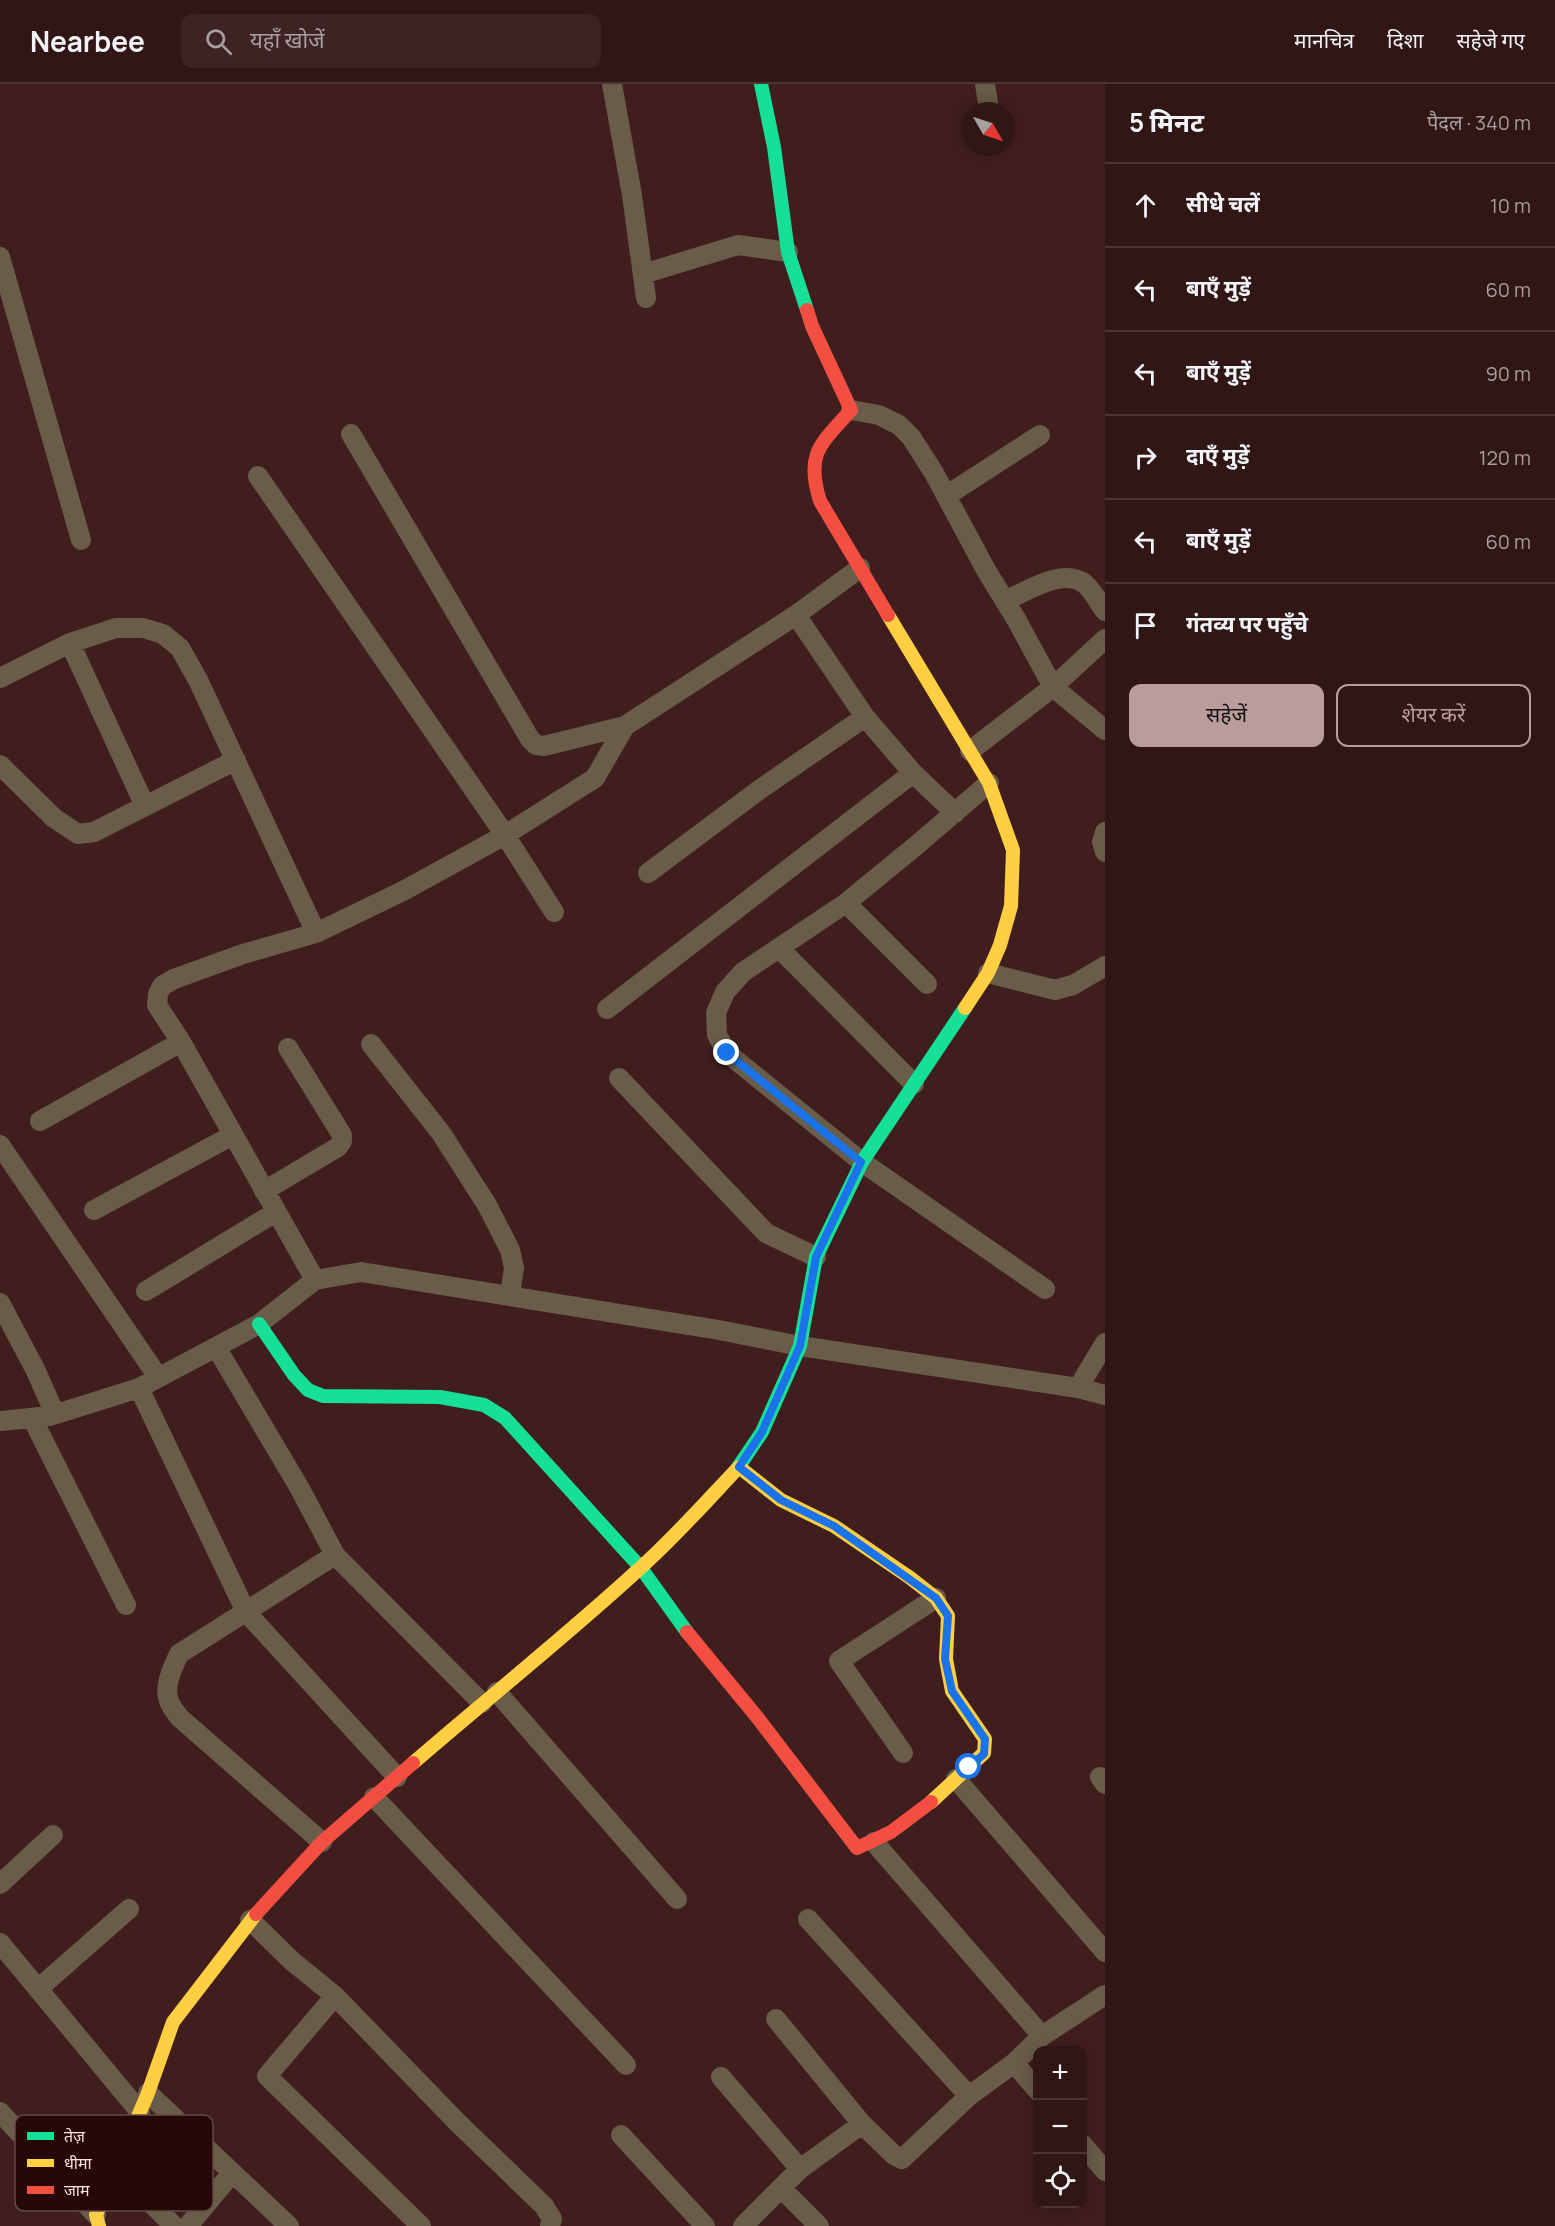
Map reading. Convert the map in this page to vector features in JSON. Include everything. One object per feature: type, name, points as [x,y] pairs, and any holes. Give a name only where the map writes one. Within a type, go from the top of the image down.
[{"type":"street","points":[[612,84],[632,195],[646,298]]},
{"type":"street","points":[[761,84],[774,147],[788,252],[812,326],[851,410]]},
{"type":"street","points":[[643,274],[738,245],[788,252]]},
{"type":"street","points":[[0,257],[81,540]]},
{"type":"street","points":[[851,410],[879,415],[899,425],[911,436],[1053,687],[1105,730]]},
{"type":"street","points":[[139,2115],[173,2022],[250,1920],[322,1842],[490,1697],[565,1636],[641,1568],[739,1467],[762,1432],[800,1346],[816,1257],[861,1162],[988,973],[1000,945],[1011,906],[1013,850],[989,783],[820,501],[812,481],[812,467],[819,448],[851,410]]},
{"type":"street","points":[[351,434],[524,729],[536,745],[544,746],[625,726],[796,615],[860,568]]},
{"type":"street","points":[[946,496],[1040,435]]},
{"type":"street","points":[[258,476],[505,835],[554,912]]},
{"type":"street","points":[[1005,601],[1056,579],[1075,578],[1087,586],[1105,611]]},
{"type":"street","points":[[796,615],[866,717],[913,773],[955,813]]},
{"type":"street","points":[[0,678],[70,644],[116,628],[143,628],[163,634],[180,648],[198,680],[316,933]]},
{"type":"street","points":[[970,751],[1053,687],[1105,639]]},
{"type":"street","points":[[70,644],[144,806]]},
{"type":"street","points":[[648,873],[759,790],[866,717]]},
{"type":"street","points":[[315,1280],[158,1005],[158,994],[162,986],[174,979],[243,954],[316,933],[403,891],[505,835],[595,778],[625,726]]},
{"type":"street","points":[[0,765],[54,818],[78,834],[93,832],[236,760]]},
{"type":"street","points":[[607,1009],[913,773]]},
{"type":"street","points":[[989,783],[846,903],[743,972],[725,992],[716,1013],[717,1035],[727,1053],[861,1162],[1045,1289]]},
{"type":"street","points":[[1105,832],[1102,842],[1105,852]]},
{"type":"street","points":[[846,903],[927,984]]},
{"type":"street","points":[[779,948],[914,1083]]},
{"type":"street","points":[[988,973],[1055,990],[1073,985],[1105,966]]},
{"type":"street","points":[[40,1121],[181,1042]]},
{"type":"street","points":[[371,1044],[441,1133],[487,1205],[510,1250],[514,1268],[510,1295]]},
{"type":"street","points":[[264,1191],[338,1147],[342,1141],[342,1135],[288,1048]]},
{"type":"street","points":[[620,1078],[766,1233],[816,1257]]},
{"type":"street","points":[[94,1210],[233,1135]]},
{"type":"street","points":[[0,1145],[158,1377]]},
{"type":"street","points":[[146,1291],[276,1212]]},
{"type":"street","points":[[0,1421],[55,1414],[139,1388],[259,1324],[315,1280],[361,1272],[719,1330],[800,1346],[1078,1388],[1105,1395]]},
{"type":"street","points":[[0,1303],[35,1369],[55,1414]]},
{"type":"street","points":[[259,1324],[294,1376],[308,1390],[323,1396],[440,1397],[484,1405],[504,1418],[641,1568],[697,1646],[757,1718],[857,1848],[874,1842],[918,1811],[984,1754],[985,1739],[952,1691],[945,1659],[948,1616],[936,1598],[834,1526],[781,1500],[739,1467]]},
{"type":"street","points":[[1078,1388],[1105,1343]]},
{"type":"street","points":[[216,1347],[299,1487],[335,1555],[490,1697],[677,1899]]},
{"type":"street","points":[[139,1388],[246,1612],[397,1777]]},
{"type":"street","points":[[32,1418],[126,1605]]},
{"type":"street","points":[[322,1842],[180,1718],[168,1700],[172,1669],[179,1654],[335,1555]]},
{"type":"street","points":[[903,1753],[839,1661],[936,1598]]},
{"type":"street","points":[[956,1779],[1105,1952]]},
{"type":"street","points":[[374,1797],[626,2065]]},
{"type":"street","points":[[0,1884],[53,1835]]},
{"type":"street","points":[[874,1842],[1042,2036]]},
{"type":"street","points":[[39,1988],[129,1909]]},
{"type":"street","points":[[808,1918],[969,2096]]},
{"type":"street","points":[[250,1920],[291,1960],[335,1996],[458,2123],[544,2205],[552,2219],[550,2226]]},
{"type":"street","points":[[0,1943],[140,2112]]},
{"type":"street","points":[[335,1996],[267,2076],[421,2226]]},
{"type":"street","points":[[776,2019],[862,2124],[885,2148],[902,2159],[969,2096],[1014,2062],[1042,2036],[1104,1998]]},
{"type":"street","points":[[1014,2062],[1033,2085]]},
{"type":"street","points":[[721,2077],[800,2169]]},
{"type":"street","points":[[148,2093],[171,2115]]},
{"type":"street","points":[[0,2112],[15,2129]]},
{"type":"street","points":[[743,2226],[800,2169],[862,2124]]},
{"type":"street","points":[[621,2135],[705,2226]]},
{"type":"street","points":[[1087,2150],[1105,2171]]},
{"type":"street","points":[[213,2155],[289,2226]]},
{"type":"street","points":[[213,2196],[232,2173]]},
{"type":"street","points":[[782,2188],[819,2226]]},
{"type":"street","points":[[159,2211],[174,2226]]},
{"type":"street","points":[[188,2226],[200,2211]]},
{"type":"traffic: fast","points":[[761,84],[774,147],[788,252],[807,310]]},
{"type":"traffic: fast","points":[[737,1469],[762,1432],[800,1346],[816,1257],[862,1162],[965,1008]]},
{"type":"traffic: fast","points":[[259,1324],[294,1375],[308,1390],[323,1396],[440,1397],[484,1405],[505,1418],[641,1568],[687,1632]]},
{"type":"traffic: slow","points":[[888,615],[989,783],[1013,850],[1011,906],[1000,945],[988,973],[965,1008]]},
{"type":"traffic: slow","points":[[739,1467],[781,1500],[834,1526],[909,1577],[936,1598],[948,1616],[946,1659],[952,1691],[985,1739],[984,1753],[931,1802]]},
{"type":"traffic: slow","points":[[413,1763],[638,1570],[737,1469]]},
{"type":"traffic: slow","points":[[139,2115],[173,2022],[256,1914]]},
{"type":"traffic: slow","points":[[98,2211],[96,2215],[99,2226]]},
{"type":"traffic: jam","points":[[807,310],[812,326],[851,410],[824,441],[815,460],[814,471],[820,501],[888,615]]},
{"type":"traffic: jam","points":[[687,1632],[757,1717],[857,1848],[891,1832],[931,1802]]},
{"type":"traffic: jam","points":[[256,1914],[322,1842],[413,1763]]},
{"type":"route","points":[[727,1053],[861,1162],[816,1257],[800,1346],[762,1432],[739,1467],[781,1500],[834,1526],[936,1598],[948,1616],[945,1659],[952,1691],[985,1739],[984,1754],[969,1767]]}]
